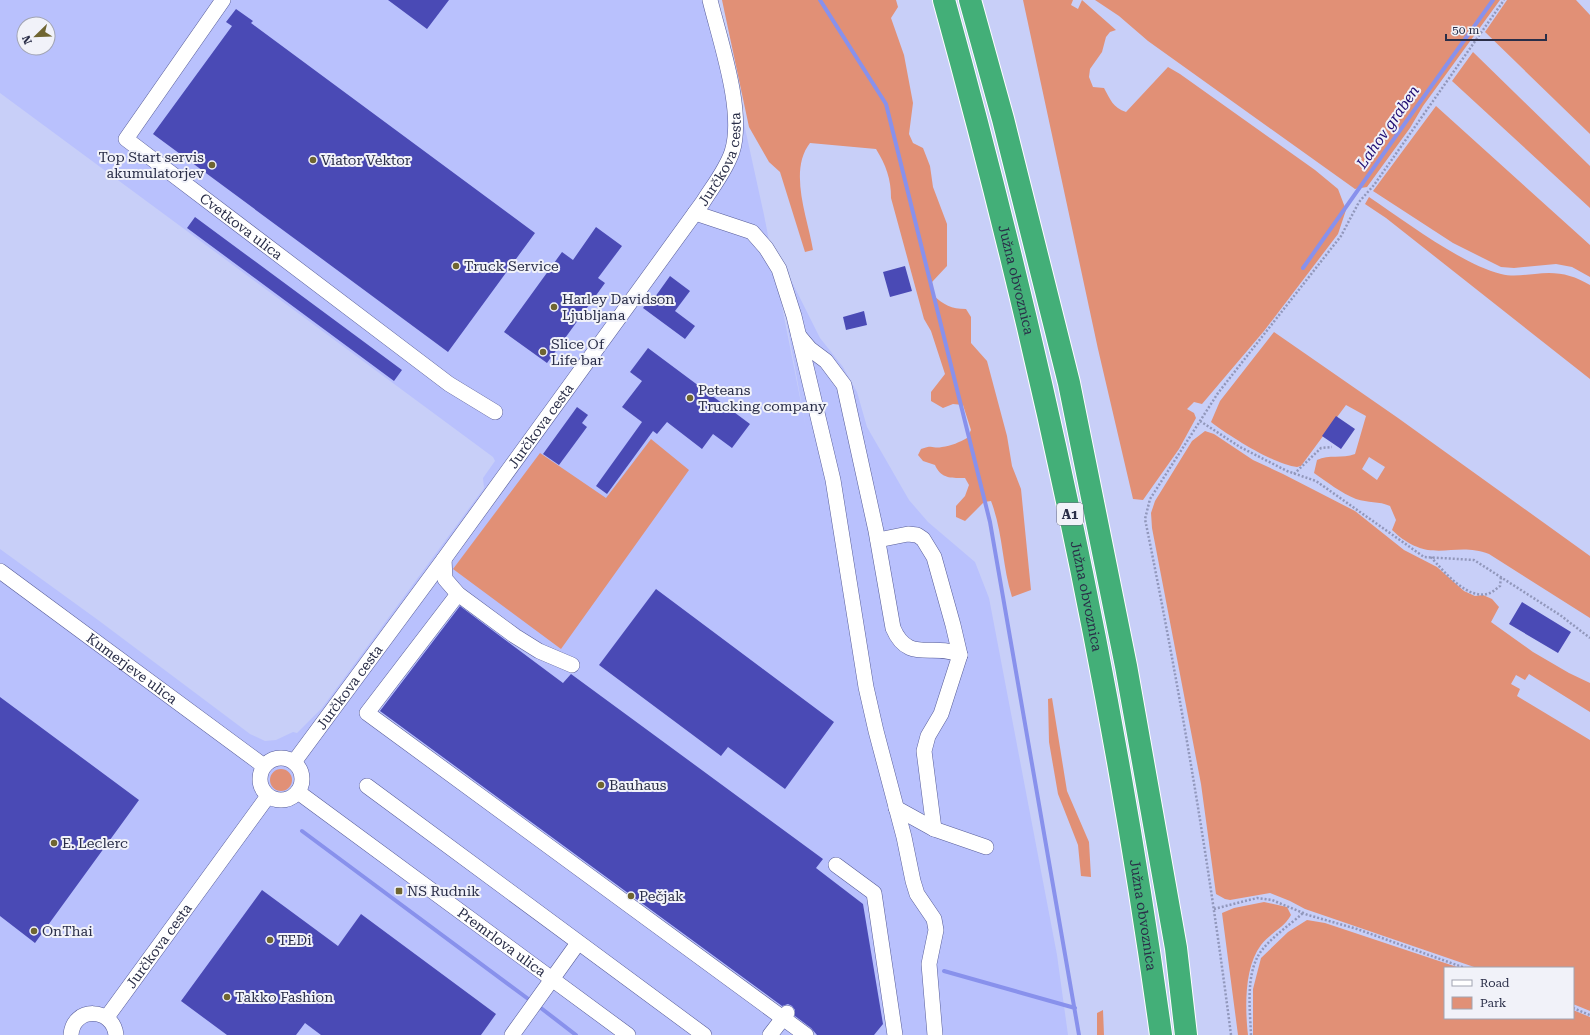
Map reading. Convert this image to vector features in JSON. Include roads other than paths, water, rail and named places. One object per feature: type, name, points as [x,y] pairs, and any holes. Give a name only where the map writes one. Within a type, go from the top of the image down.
[{"type":"highway","name":"Južna obvoznica","points":[[944,0],[980,130],[1040,375],[1078,552],[1102,670],[1148,942],[1161,1035]]},
{"type":"highway","name":"Južna obvoznica","points":[[970,0],[1003,118],[1069,383],[1126,666],[1176,948],[1186,1035]]},
{"type":"street","name":"Cvetkova ulica","points":[[223,0],[126,139],[449,384],[495,412]]},
{"type":"street","name":"Jurčkova cesta","points":[[294,762],[444,559],[695,213],[723,171],[732,153],[737,130],[735,106],[710,0]]},
{"type":"street","points":[[695,213],[752,232],[779,269],[798,336],[832,480],[866,687],[913,881],[917,894],[934,919],[936,930],[929,964],[935,1035]]},
{"type":"street","points":[[798,336],[810,349],[826,361],[844,385],[878,540],[893,628],[897,636],[907,647],[914,649],[939,650],[960,655]]},
{"type":"street","points":[[878,540],[908,534],[917,535],[923,539],[934,557],[960,655],[941,714],[928,736],[924,751],[934,829]]},
{"type":"street","points":[[444,559],[445,579],[458,594],[538,651],[572,665]]},
{"type":"street","name":"Kumerjeve ulica","points":[[0,571],[264,766]]},
{"type":"street","points":[[458,594],[367,713],[785,1015],[806,1035]]},
{"type":"street","points":[[278,758],[289,759],[294,762],[298,766],[302,776],[302,782],[298,792],[294,796],[284,800],[278,800],[268,796],[261,788],[259,776],[267,762],[278,758]]},
{"type":"street","points":[[367,786],[699,1034]]},
{"type":"street","name":"Premrlova ulica","points":[[298,792],[628,1035]]},
{"type":"street","name":"Jurčkova cesta","points":[[107,1017],[268,796]]},
{"type":"street","points":[[896,808],[934,829],[986,847]]},
{"type":"street","points":[[836,865],[874,893],[895,1035]]},
{"type":"street","points":[[512,1035],[578,943]]},
{"type":"street","points":[[71,1035],[74,1024],[83,1016],[95,1013],[107,1017],[115,1028],[116,1035]]},
{"type":"street","points":[[770,1035],[785,1015]]},
{"type":"waterway","points":[[820,0],[886,104],[990,522],[1079,1035]]},
{"type":"waterway","name":"Lahov graben","points":[[1303,268],[1493,0]]},
{"type":"waterway","points":[[302,831],[531,1001]]},
{"type":"waterway","points":[[944,971],[1075,1008]]},
{"type":"waterway","points":[[537,1005],[576,1035]]},
{"type":"place","name":"Viator Vektor","points":[[313,160]]},
{"type":"place","name":"Top Start servis akumulatorjev","points":[[212,165]]},
{"type":"place","name":"Truck Service","points":[[456,266]]},
{"type":"place","name":"Harley Davidson Ljubljana","points":[[554,307]]},
{"type":"place","name":"Slice Of Life bar","points":[[543,352]]},
{"type":"place","name":"Peteans Trucking company","points":[[690,398]]},
{"type":"place","name":"Bauhaus","points":[[601,785]]},
{"type":"place","name":"E. Leclerc","points":[[54,843]]},
{"type":"place","name":"NS Rudnik","points":[[399,891]]},
{"type":"place","name":"Pečjak","points":[[631,896]]},
{"type":"place","name":"OnThai","points":[[34,931]]},
{"type":"place","name":"TEDi","points":[[270,940]]},
{"type":"place","name":"Takko Fashion","points":[[227,997]]}]
